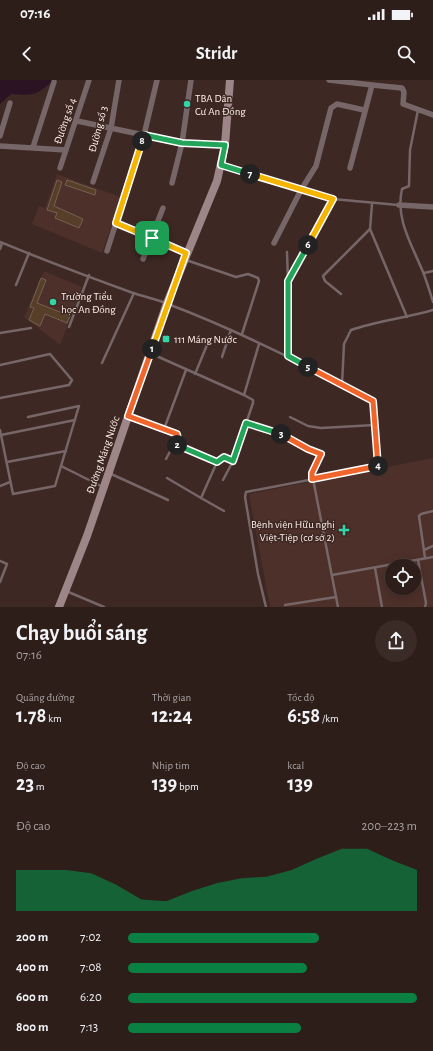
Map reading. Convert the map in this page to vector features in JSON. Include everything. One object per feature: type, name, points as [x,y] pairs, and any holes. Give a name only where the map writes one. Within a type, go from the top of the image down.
[{"type":"main road","name":"Đường Máng Nước","points":[[60,607],[87,536],[167,303],[217,181],[225,145],[230,80]]},
{"type":"street","name":"Đường số 4","points":[[60,168],[77,121],[89,80]]},
{"type":"street","name":"Đường số 3","points":[[93,182],[111,128],[119,80]]},
{"type":"street","points":[[107,251],[144,135],[157,80]]},
{"type":"street","points":[[172,183],[182,143],[191,80]]},
{"type":"street","points":[[329,80],[402,88],[404,92],[403,103],[433,115]]},
{"type":"street","points":[[33,147],[54,82]]},
{"type":"street","points":[[350,168],[364,110],[372,85]]},
{"type":"street","points":[[0,136],[10,103]]},
{"type":"street","points":[[274,243],[301,190],[316,166],[330,108],[337,104],[364,110]]},
{"type":"street","points":[[77,121],[182,143],[225,145]]},
{"type":"street","points":[[0,146],[66,150]]},
{"type":"street","points":[[399,205],[433,207]]},
{"type":"street","points":[[143,259],[163,208]]},
{"type":"street","points":[[116,223],[152,238],[185,256]]},
{"type":"lane","points":[[418,110],[410,150],[409,186],[402,189],[399,205],[408,239],[424,273],[433,302]]},
{"type":"lane","points":[[221,165],[333,199],[372,204],[399,205]]},
{"type":"lane","points":[[288,281],[333,199]]},
{"type":"lane","points":[[372,204],[370,229],[407,317]]},
{"type":"lane","points":[[341,294],[325,281],[323,276],[370,229]]},
{"type":"lane","points":[[0,248],[1,242],[134,293],[167,303],[242,334],[259,344],[288,356],[373,401],[379,466],[246,492],[245,496],[258,574],[266,607]]},
{"type":"lane","points":[[287,252],[288,356]]},
{"type":"lane","points":[[16,285],[29,253]]},
{"type":"lane","points":[[185,256],[236,277],[248,274],[258,278],[259,281],[242,334]]},
{"type":"lane","points":[[424,273],[433,271]]},
{"type":"lane","points":[[69,327],[88,275]]},
{"type":"lane","points":[[102,363],[134,293]]},
{"type":"lane","points":[[342,384],[344,344],[350,330],[433,310]]},
{"type":"lane","points":[[0,333],[31,328]]},
{"type":"lane","points":[[222,357],[231,330]]},
{"type":"lane","points":[[195,374],[207,344]]},
{"type":"lane","points":[[244,395],[259,344]]},
{"type":"lane","points":[[0,365],[50,354],[72,380],[70,385],[0,398]]},
{"type":"lane","points":[[150,354],[253,400],[233,461],[223,480]]},
{"type":"lane","points":[[164,429],[186,370]]},
{"type":"lane","points":[[28,417],[79,406],[75,420],[66,451],[54,486],[13,494],[0,432],[75,420]]},
{"type":"lane","points":[[128,416],[178,435],[178,439],[166,459]]},
{"type":"lane","points":[[290,417],[308,426],[322,428],[375,424]]},
{"type":"lane","points":[[246,423],[282,434],[308,449],[321,454],[312,473],[312,479]]},
{"type":"lane","points":[[174,444],[217,462]]},
{"type":"lane","points":[[7,462],[66,451]]},
{"type":"lane","points":[[202,498],[217,462],[224,457],[233,461]]},
{"type":"lane","points":[[61,466],[103,488]]},
{"type":"lane","points":[[109,473],[168,500]]},
{"type":"lane","points":[[167,478],[224,511]]},
{"type":"lane","points":[[0,486],[10,482]]},
{"type":"lane","points":[[314,484],[338,607]]},
{"type":"lane","points":[[426,558],[419,516],[421,514],[433,511]]},
{"type":"lane","points":[[424,550],[433,546]]},
{"type":"lane","points":[[421,559],[433,557]]},
{"type":"lane","points":[[0,561],[7,564],[0,582]]},
{"type":"lane","points":[[332,576],[385,566]]},
{"type":"lane","points":[[374,568],[382,607]]},
{"type":"lane","points":[[421,576],[426,603],[425,607]]},
{"type":"lane","points":[[65,591],[104,607]]},
{"type":"lane","points":[[286,605],[336,597]]},
{"type":"shaded area","points":[[0,80],[54,80],[39,92],[25,95],[11,94],[0,104]]},
{"type":"shaded area","points":[[57,174],[121,197],[102,253],[32,224],[39,206],[45,208]]},
{"type":"shaded area","name":"Trường Tiểu học An Đồng","points":[[44,271],[82,287],[60,345],[24,317]]},
{"type":"shaded area","name":"Bệnh viện Hữu nghị Việt-Tiệp (cơ sở 2)","points":[[433,458],[433,607],[270,607],[249,494]]},
{"type":"building","points":[[57,180],[62,182],[54,206],[83,219],[79,228],[55,218],[57,213],[47,210]]},
{"type":"building","points":[[67,180],[96,190],[95,195],[65,185]]},
{"type":"building","points":[[41,278],[46,280],[37,303],[70,316],[67,323],[45,314],[40,326],[29,320],[34,308],[30,307]]},
{"type":"place","name":"TBA Dân Cư An Đồng","points":[[187,104]]},
{"type":"place","name":"Trường Tiểu học An Đồng","points":[[53,302]]},
{"type":"place","name":"111 Máng Nước","points":[[166,339]]},
{"type":"place","name":"Bệnh viện Hữu nghị Việt-Tiệp (cơ sở 2)","points":[[344,530]]},
{"type":"route","points":[[144,135],[182,143],[225,145],[221,165],[333,199],[288,281],[288,356],[373,401],[376,420],[375,424],[379,466],[312,479],[312,473],[321,454],[308,449],[282,434],[246,423],[233,461],[224,457],[217,462],[174,444],[178,439],[177,434],[128,416],[186,253],[152,238],[116,223],[144,135]]}]
